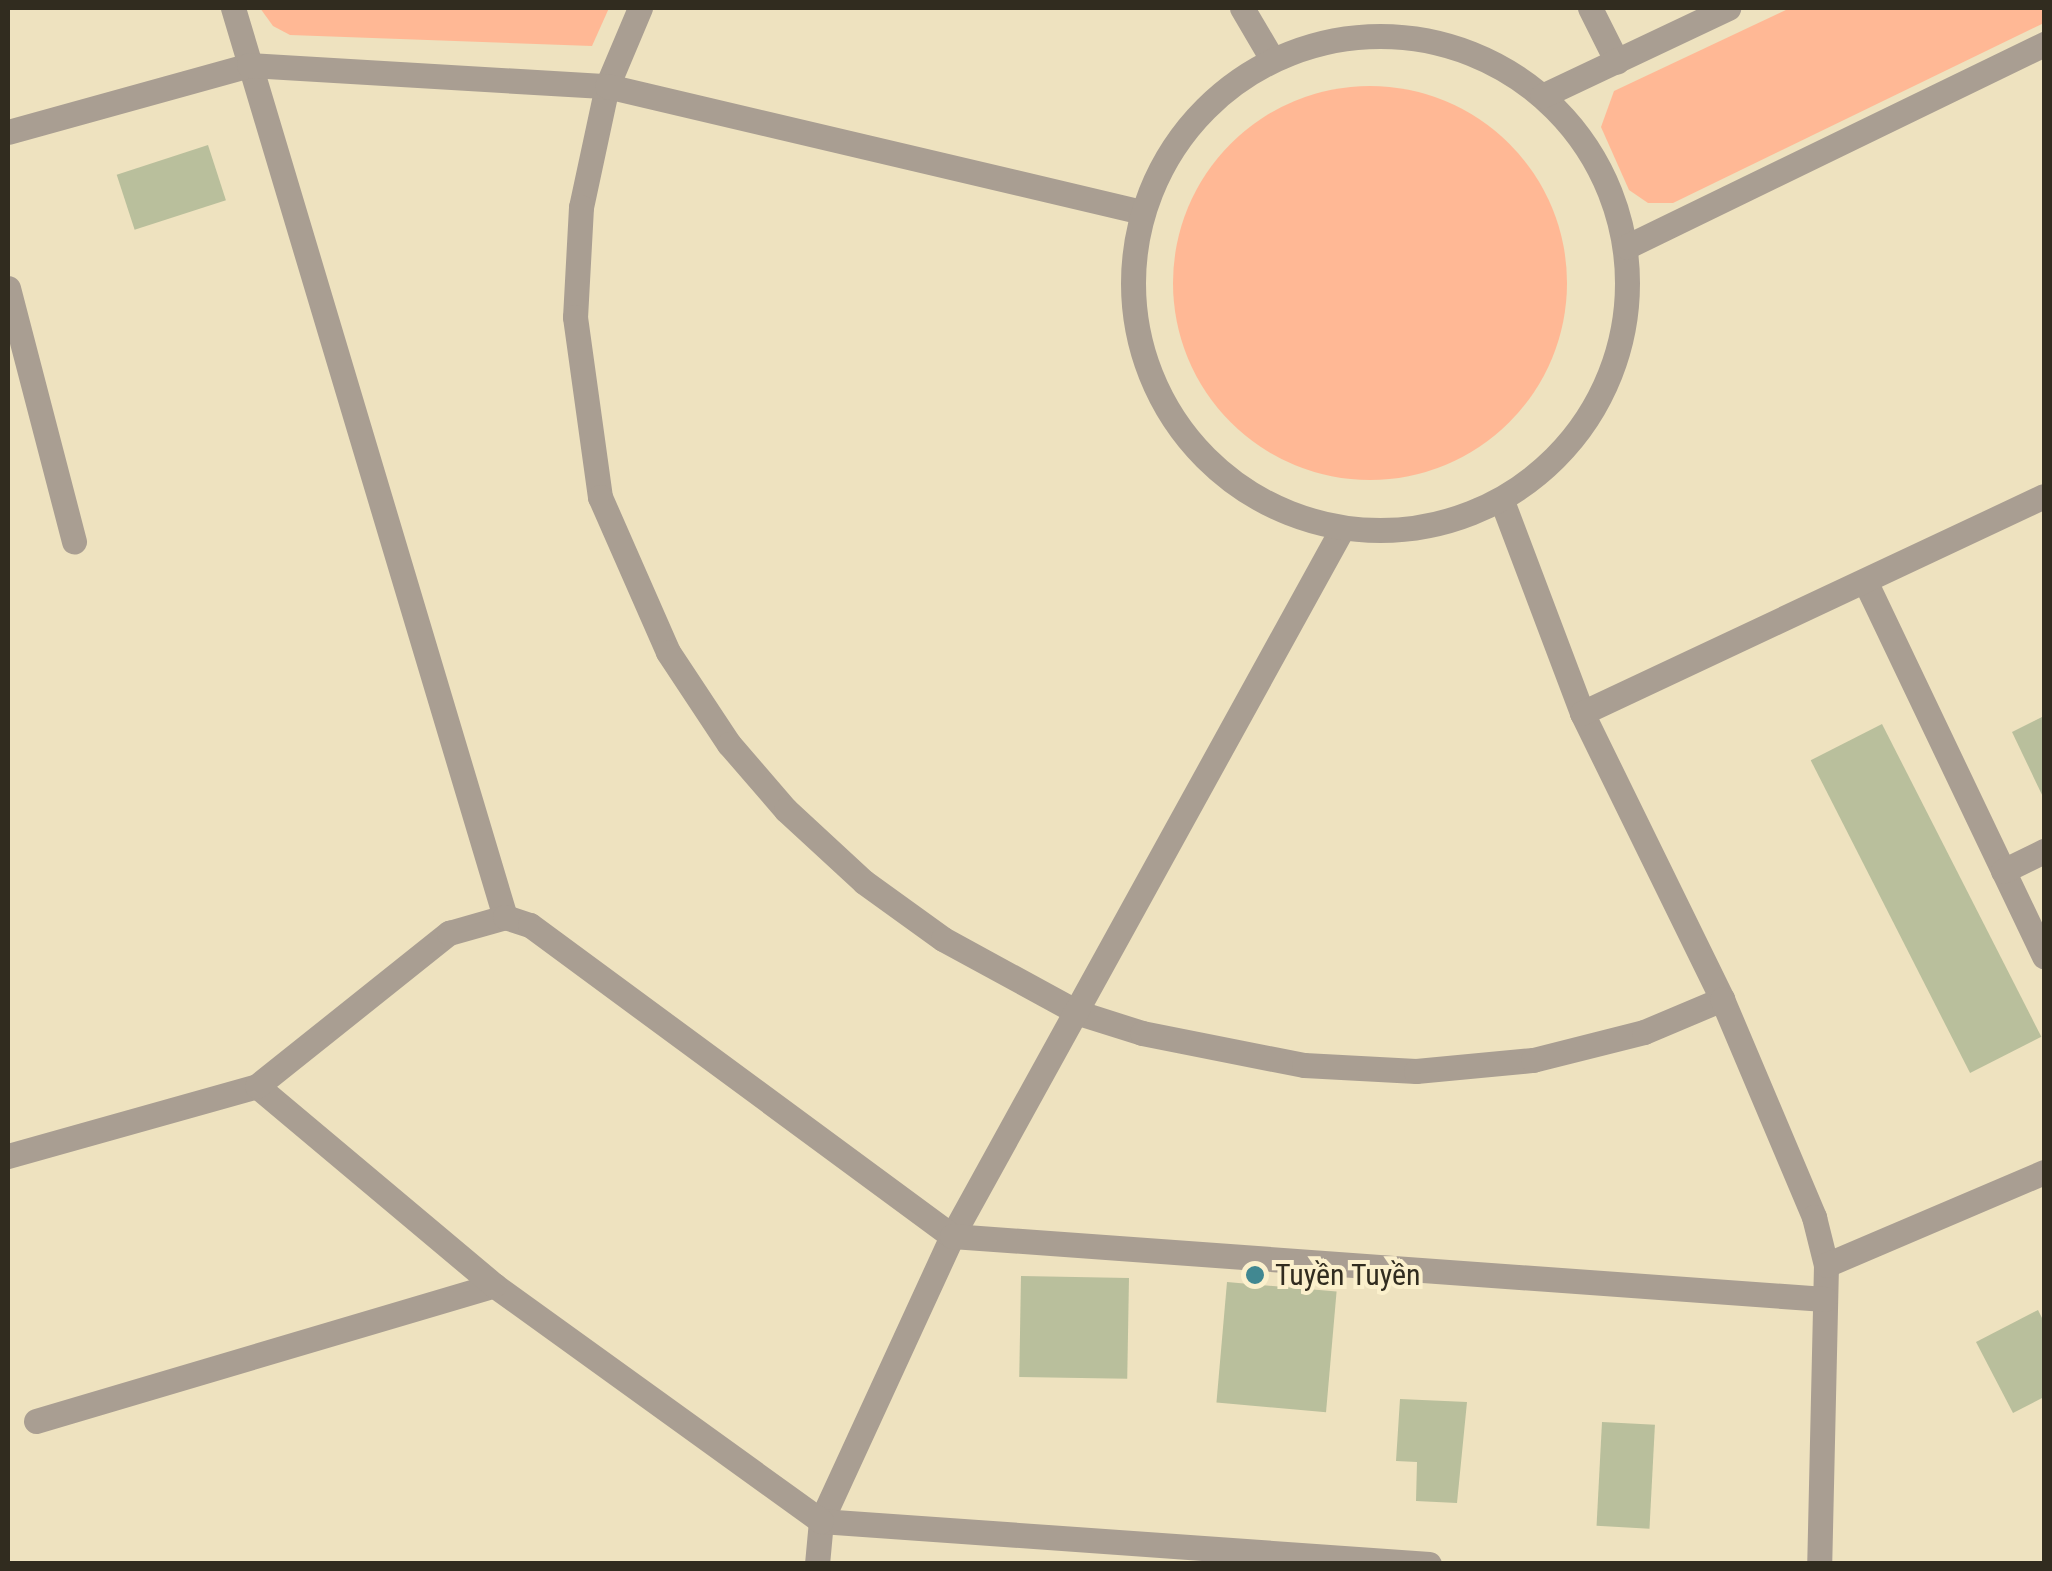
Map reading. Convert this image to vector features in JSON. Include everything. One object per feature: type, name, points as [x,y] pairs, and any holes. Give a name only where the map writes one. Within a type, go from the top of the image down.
[{"type":"street","points":[[233,8],[506,917]]},
{"type":"street","points":[[640,8],[606,86],[581,207],[576,317],[600,498],[668,652],[729,744],[786,810],[864,882],[944,938],[1079,1013],[1236,1054],[1416,1070],[1533,1060],[1644,1032],[1722,999]]},
{"type":"street","points":[[1242,8],[1272,59]]},
{"type":"street","points":[[1590,8],[1617,62]]},
{"type":"street","points":[[1542,96],[1728,8]]},
{"type":"street","points":[[1412,37],[1481,57],[1542,96],[1598,164],[1626,248],[1626,322],[1604,394],[1562,455],[1502,502],[1425,528],[1342,529],[1268,504],[1204,458],[1158,394],[1134,318],[1135,240],[1142,212],[1160,166],[1208,103],[1272,59],[1341,38],[1412,37]]},
{"type":"street","points":[[1626,248],[2044,44]]},
{"type":"street","points":[[8,132],[249,65],[606,86],[1142,212]]},
{"type":"street","points":[[8,288],[74,542]]},
{"type":"street","points":[[1582,713],[2044,496]]},
{"type":"street","points":[[1502,502],[1582,713],[1722,999],[1814,1217],[1826,1265],[1818,1564]]},
{"type":"street","points":[[817,1564],[821,1521],[952,1236],[1079,1013],[1342,529]]},
{"type":"street","points":[[1865,580],[2044,957]]},
{"type":"street","points":[[2004,872],[2044,851]]},
{"type":"street","points":[[8,1156],[257,1086],[449,934],[506,917],[530,925],[952,1236],[1825,1299]]},
{"type":"street","points":[[257,1086],[494,1285],[821,1521],[1429,1564]]},
{"type":"street","points":[[1826,1265],[2044,1172]]},
{"type":"street","points":[[36,1421],[494,1285]]},
{"type":"shaded area","points":[[260,8],[609,8],[592,46],[290,35],[273,26]]},
{"type":"shaded area","points":[[1790,8],[2044,8],[2044,23],[1673,203],[1648,203],[1629,190],[1601,127],[1614,91]]},
{"type":"shaded area","points":[[1370,86],[1408,90],[1445,101],[1479,120],[1509,144],[1533,174],[1552,208],[1563,245],[1567,283],[1563,321],[1552,358],[1533,392],[1509,422],[1479,446],[1445,465],[1408,476],[1370,480],[1332,476],[1295,465],[1261,446],[1231,422],[1207,392],[1188,358],[1177,321],[1173,283],[1177,245],[1188,208],[1207,174],[1231,144],[1261,120],[1295,101],[1332,90]]},
{"type":"building","points":[[208,145],[226,200],[135,230],[117,175]]},
{"type":"building","points":[[2044,716],[2044,799],[2012,732]]},
{"type":"building","points":[[1882,724],[2041,1037],[1970,1073],[1811,760]]},
{"type":"building","points":[[1021,1276],[1129,1278],[1127,1379],[1019,1377]]},
{"type":"building","points":[[1227,1282],[1337,1292],[1326,1412],[1216,1403]]},
{"type":"building","points":[[2038,1310],[2044,1322],[2044,1397],[2013,1413],[1976,1342]]},
{"type":"building","points":[[1400,1399],[1467,1402],[1457,1503],[1416,1501],[1417,1462],[1396,1461]]},
{"type":"building","points":[[1602,1422],[1655,1425],[1649,1529],[1597,1526]]},
{"type":"place","name":"Tuyền Tuyền","points":[[1255,1275]]}]
